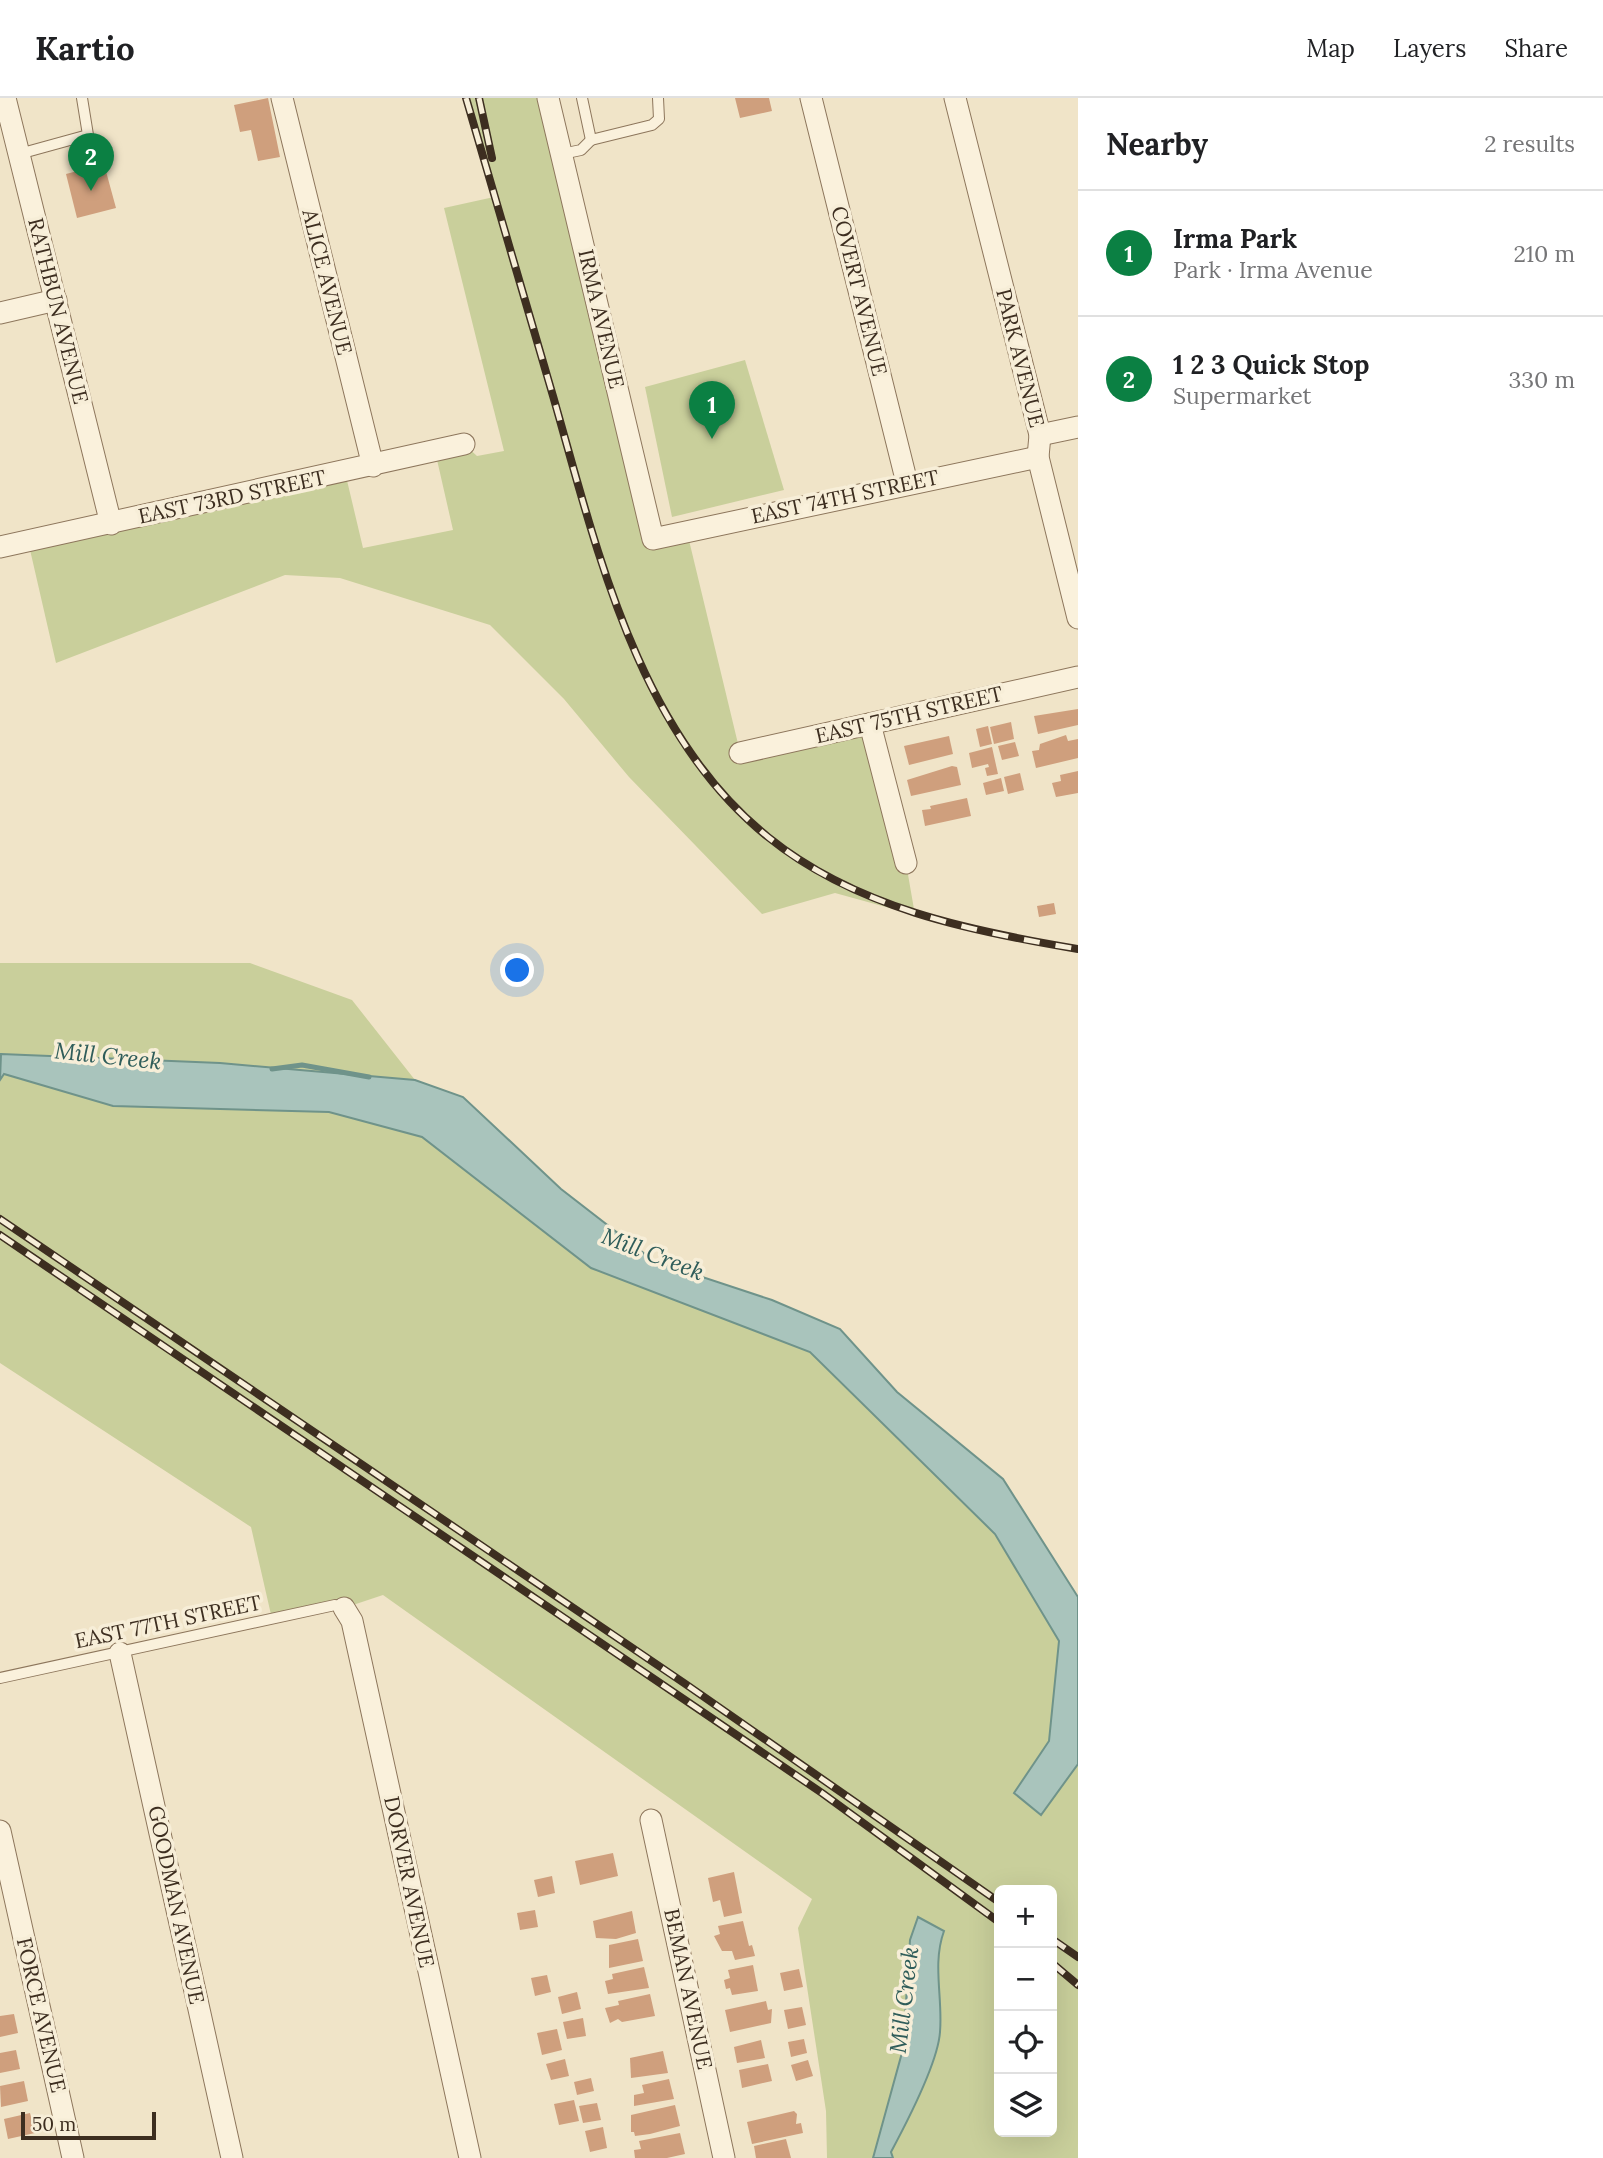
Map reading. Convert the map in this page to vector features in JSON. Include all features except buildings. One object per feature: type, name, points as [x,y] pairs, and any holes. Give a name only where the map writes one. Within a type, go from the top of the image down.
[{"type":"street","name":"RATHBUN AVENUE","points":[[5,98],[111,524]]},
{"type":"street","name":"ALICE AVENUE","points":[[282,98],[373,466]]},
{"type":"street","name":"IRMA AVENUE","points":[[548,98],[653,539]]},
{"type":"street","name":"COVERT AVENUE","points":[[811,98],[907,483]]},
{"type":"street","name":"PARK AVENUE","points":[[955,98],[1078,618]]},
{"type":"street","points":[[0,313],[57,300]]},
{"type":"street","name":"EAST 74TH STREET","points":[[653,539],[907,483],[1039,446],[1078,427]]},
{"type":"street","name":"EAST 73RD STREET","points":[[0,547],[464,444]]},
{"type":"street","name":"EAST 75TH STREET","points":[[740,753],[1078,677]]},
{"type":"street","points":[[870,724],[906,863]]},
{"type":"street","name":"DORVER AVENUE","points":[[344,1608],[352,1621],[470,2158]]},
{"type":"street","name":"GOODMAN AVENUE","points":[[120,1653],[232,2158]]},
{"type":"street","name":"BEMAN AVENUE","points":[[651,1820],[724,2158]]},
{"type":"street","name":"FORCE AVENUE","points":[[0,1832],[73,2158]]},
{"type":"lane","points":[[19,154],[89,135],[82,98]]},
{"type":"lane","points":[[582,98],[591,140]]},
{"type":"lane","points":[[562,154],[581,150],[591,140],[652,125],[659,119],[658,98]]},
{"type":"lane","name":"EAST 77TH STREET","points":[[0,1678],[335,1605],[344,1608]]},
{"type":"green space","points":[[466,98],[548,98],[653,539],[687,532],[740,752],[870,724],[906,863],[915,915],[835,893],[762,914],[629,777],[564,699],[490,625],[340,578],[285,575],[56,663],[28,541],[345,472],[363,548],[453,530],[435,451],[464,444],[477,456],[504,451],[444,208],[494,197]]},
{"type":"green space","points":[[745,360],[784,490],[672,517],[645,387]]},
{"type":"green space","points":[[0,963],[250,963],[352,1000],[415,1080],[220,1063],[0,1054]]},
{"type":"green space","points":[[3,1074],[113,1106],[329,1112],[422,1137],[591,1268],[810,1352],[995,1534],[1059,1641],[1049,1742],[1014,1793],[1041,1815],[1078,1764],[1078,2158],[893,2158],[891,2152],[928,2076],[940,2032],[938,1956],[943,1931],[918,1917],[910,1940],[903,2049],[873,2158],[827,2158],[826,2111],[798,1928],[812,1899],[383,1595],[344,1608],[272,1619],[251,1527],[0,1363],[0,1080]]},
{"type":"water","points":[[1,1054],[220,1063],[415,1080],[463,1097],[561,1189],[654,1261],[772,1300],[840,1329],[897,1392],[1003,1479],[1078,1597],[1078,1764],[1041,1815],[1014,1793],[1049,1741],[1059,1641],[995,1534],[810,1352],[591,1268],[422,1137],[329,1112],[113,1106],[4,1074],[0,1080]]},
{"type":"water","points":[[918,1917],[944,1931],[938,1968],[941,2019],[938,2045],[920,2093],[891,2152],[893,2158],[873,2158],[903,2049],[910,1940]]},
{"type":"waterway","name":"Mill Creek","points":[[272,1069],[302,1065],[369,1077]]},
{"type":"railway","points":[[466,98],[606,575],[654,692],[685,745],[723,794],[768,837],[838,882],[916,913],[996,934],[1078,949]]},
{"type":"railway","points":[[479,98],[492,158]]},
{"type":"railway","points":[[0,1219],[684,1683],[994,1899]]},
{"type":"railway","points":[[0,1235],[822,1793],[994,1918]]},
{"type":"railway","points":[[1057,1942],[1078,1957]]},
{"type":"railway","points":[[1057,1967],[1078,1985]]},
{"type":"place","name":"1 2 3 Quick Stop","points":[[91,191]]},
{"type":"place","name":"Irma Park","points":[[712,439]]}]
